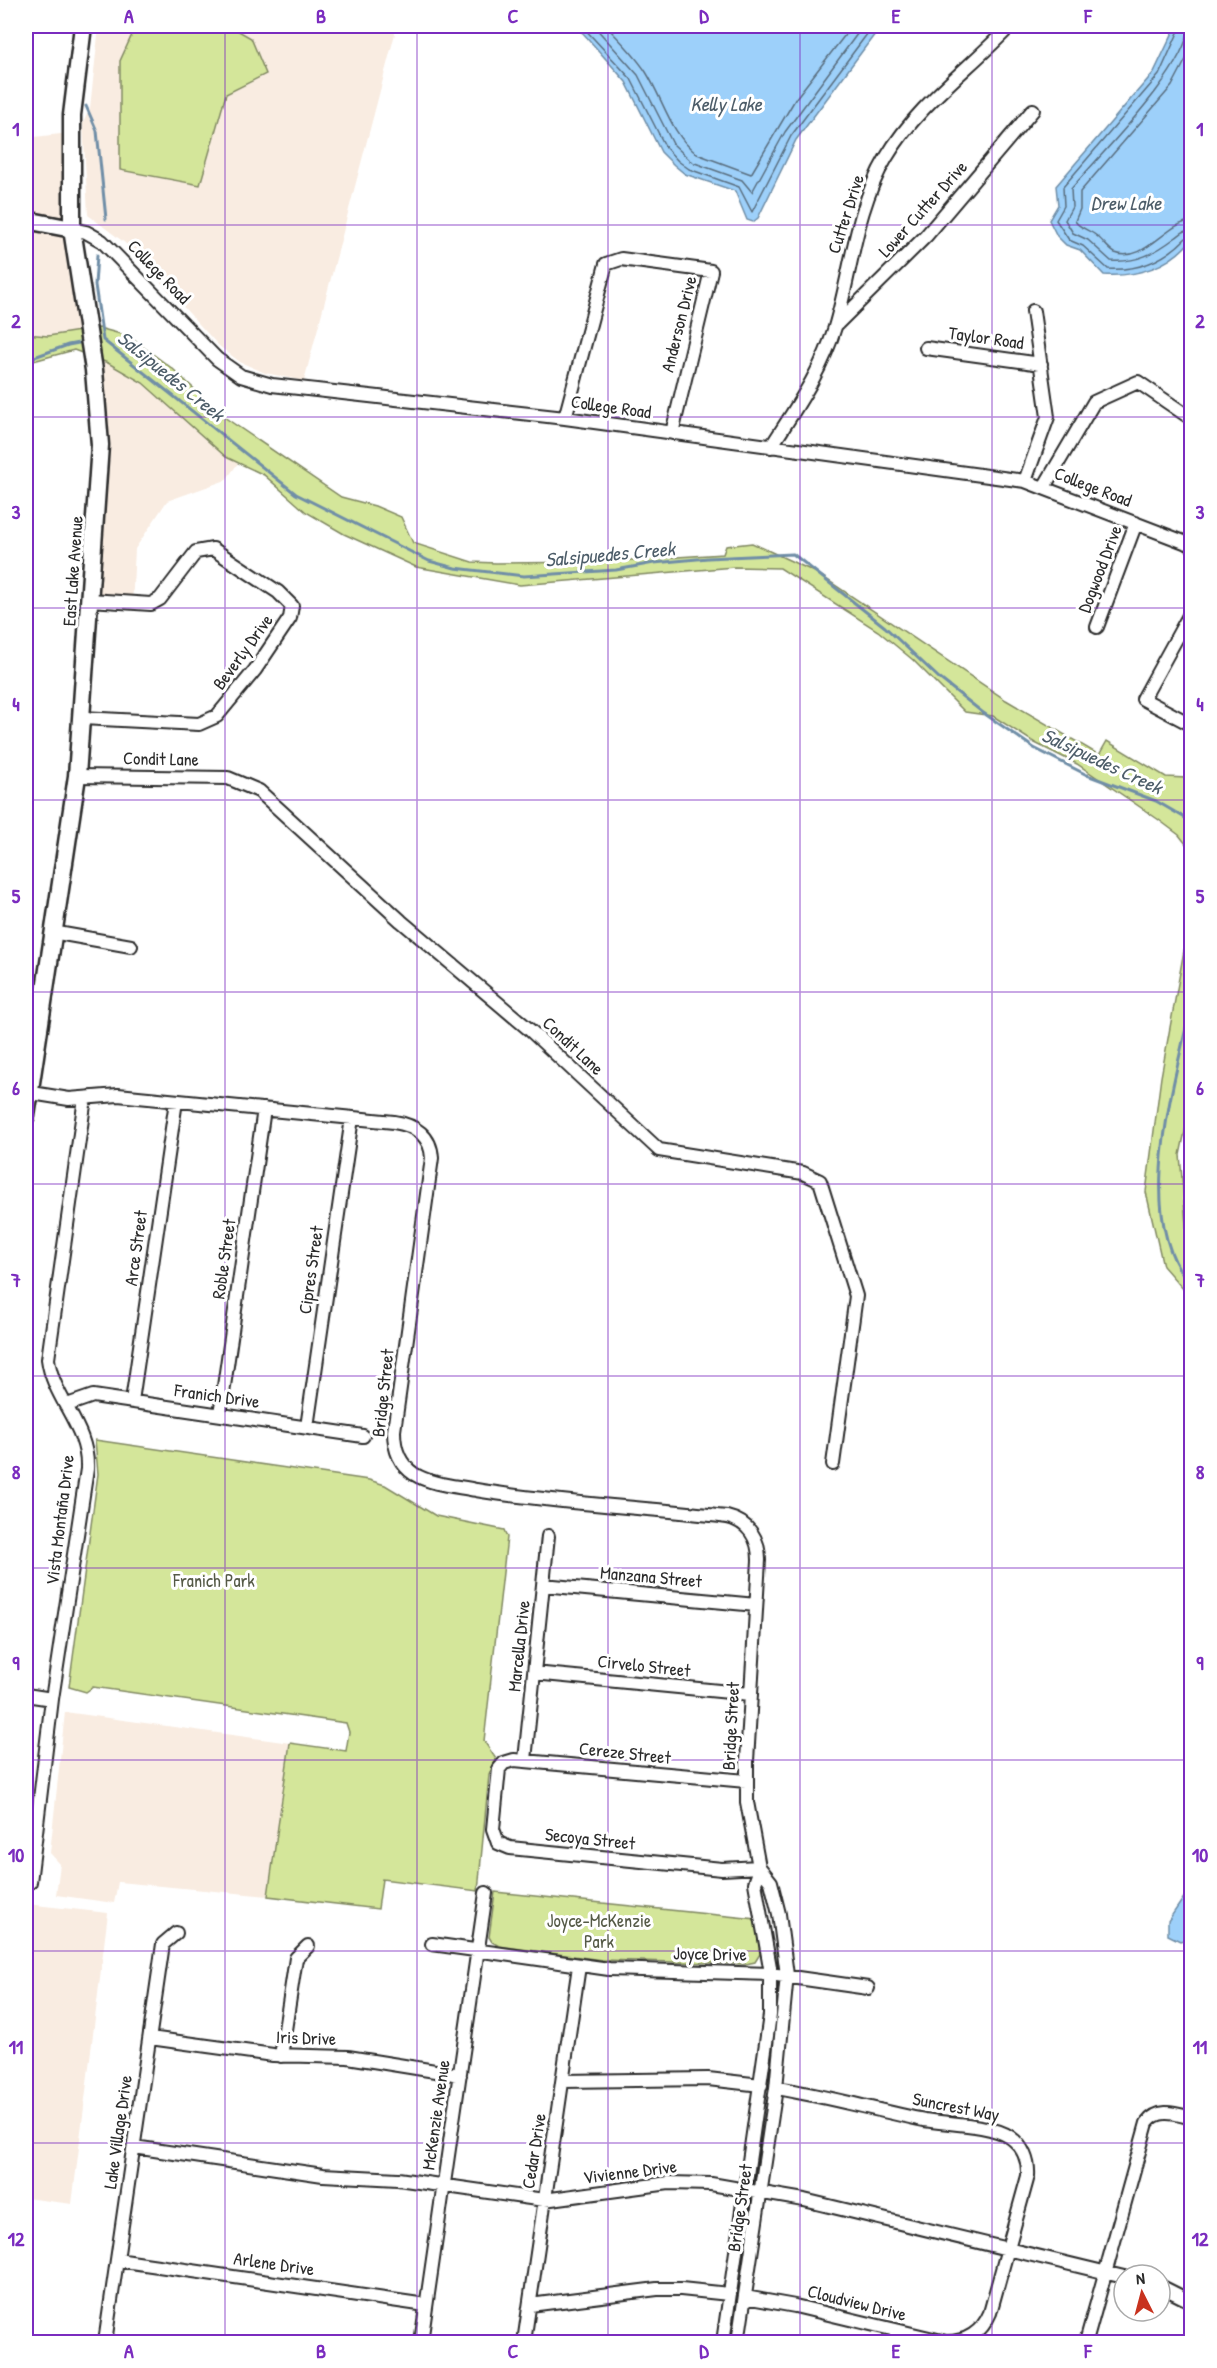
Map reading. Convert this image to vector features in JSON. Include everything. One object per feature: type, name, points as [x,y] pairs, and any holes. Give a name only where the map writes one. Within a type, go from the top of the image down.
[{"type":"main road","name":"East Lake Avenue","points":[[26,1116],[27,1092],[77,776],[100,445],[94,370],[72,229],[72,115],[83,26]]},
{"type":"main road","points":[[26,220],[72,229]]},
{"type":"street","name":"Cutter Drive","points":[[771,447],[818,371],[835,326],[860,220],[885,159],[916,116],[1010,26]]},
{"type":"street","name":"Lower Cutter Drive","points":[[835,326],[926,236],[1033,110]]},
{"type":"street","name":"College Road","points":[[72,229],[86,232],[102,241],[217,359],[241,376],[292,390],[566,418],[1025,481],[1191,545]]},
{"type":"street","name":"Anderson Drive","points":[[566,418],[606,264],[621,259],[711,271],[672,433]]},
{"type":"street","points":[[1025,481],[1048,417],[1033,312]]},
{"type":"street","name":"Taylor Road","points":[[926,348],[1041,364]]},
{"type":"street","points":[[1044,488],[1094,402],[1138,382],[1191,419]]},
{"type":"street","name":"Dogwood Drive","points":[[1097,627],[1136,523]]},
{"type":"street","name":"Beverly Drive","points":[[82,718],[199,724],[217,716],[273,644],[290,618],[292,606],[278,592],[213,549],[196,552],[160,599],[151,604],[90,600]]},
{"type":"street","points":[[1191,610],[1143,699],[1191,725]]},
{"type":"street","name":"Condit Lane","points":[[77,776],[228,778],[259,791],[401,921],[531,1031],[659,1150],[803,1173],[820,1181],[856,1296],[833,1464]]},
{"type":"street","points":[[52,932],[131,946]]},
{"type":"street","name":"Bridge Street","points":[[27,1092],[60,1099],[118,1095],[352,1118],[414,1127],[427,1139],[432,1153],[394,1431],[395,1449],[404,1466],[429,1481],[482,1491],[563,1502],[734,1519],[748,1527],[757,1543],[756,1605],[746,1782],[749,1815],[759,1868],[755,1883],[770,1974],[770,2015],[723,2343]]},
{"type":"street","name":"Vista Montaña Drive","points":[[30,1882],[52,1699],[88,1463],[83,1436],[51,1373],[49,1351],[85,1098]]},
{"type":"street","name":"Arce Street","points":[[132,1401],[176,1101]]},
{"type":"street","name":"Roble Street","points":[[219,1414],[264,1109]]},
{"type":"street","name":"Cipres Street","points":[[307,1427],[352,1118]]},
{"type":"street","name":"Franich Drive","points":[[67,1405],[93,1396],[363,1436]]},
{"type":"street","name":"Marcella Drive","points":[[525,1760],[548,1536]]},
{"type":"street","name":"Manzana Street","points":[[543,1585],[756,1605]]},
{"type":"street","name":"Cirvelo Street","points":[[534,1673],[750,1694]]},
{"type":"street","points":[[26,1695],[52,1699]]},
{"type":"street","name":"Cereze Street","points":[[501,1766],[510,1760],[525,1760],[746,1782]]},
{"type":"street","name":"Secoya Street","points":[[501,1766],[493,1829],[496,1841],[505,1847],[713,1869],[759,1868]]},
{"type":"street","name":"Bridge Street","points":[[738,2343],[776,2088],[787,1975],[784,1942],[771,1882],[759,1868]]},
{"type":"street","name":"McKenzie Avenue","points":[[421,2343],[486,1893]]},
{"type":"street","name":"Lake Village Drive","points":[[105,2343],[164,1944],[176,1933]]},
{"type":"street","name":"Joyce Drive","points":[[432,1944],[579,1966],[621,1970],[787,1975],[868,1988]]},
{"type":"street","points":[[281,2056],[296,1958],[309,1946]]},
{"type":"street","name":"Cedar Drive","points":[[524,2343],[579,1966]]},
{"type":"street","name":"Iris Drive","points":[[150,2038],[281,2056],[331,2056],[460,2074]]},
{"type":"street","points":[[562,2081],[701,2079],[761,2085]]},
{"type":"street","name":"Suncrest Way","points":[[776,2088],[819,2095],[924,2120],[988,2130],[1009,2136],[1022,2150],[1029,2171],[1008,2249]]},
{"type":"street","points":[[1086,2343],[1147,2122],[1153,2116],[1163,2113],[1191,2118]]},
{"type":"street","name":"Vivienne Drive","points":[[134,2147],[330,2176],[398,2179],[544,2200],[680,2183],[745,2189],[815,2202],[1112,2273]]},
{"type":"street","name":"Cloudview Drive","points":[[745,2297],[795,2306],[936,2340],[954,2342],[968,2338],[986,2322],[1008,2249]]},
{"type":"street","name":"Arlene Drive","points":[[117,2260],[426,2305]]},
{"type":"street","points":[[530,2305],[657,2289],[729,2294]]},
{"type":"street","points":[[1172,2292],[1191,2302]]},
{"type":"shaded area","points":[[99,26],[397,26],[304,381],[265,373],[240,362],[219,346],[125,243],[88,215],[83,123],[90,108]]},
{"type":"shaded area","points":[[69,133],[89,346],[26,359],[26,138]]},
{"type":"shaded area","points":[[94,350],[256,438],[226,480],[167,501],[135,549],[132,606],[87,605],[94,493]]},
{"type":"shaded area","points":[[65,1712],[290,1743],[268,1896],[118,1882],[114,1903],[56,1895],[60,1864],[50,1853]]},
{"type":"shaded area","points":[[26,1904],[108,1913],[72,2204],[26,2198]]},
{"type":"green space","points":[[136,26],[230,26],[251,38],[266,74],[226,94],[200,185],[120,170],[120,61]]},
{"type":"green space","points":[[99,328],[128,336],[173,369],[224,417],[341,497],[375,506],[401,517],[413,543],[472,562],[496,563],[600,562],[723,554],[726,546],[752,543],[817,573],[1006,700],[1099,755],[1107,741],[1166,777],[1186,778],[1191,787],[1191,867],[1190,849],[1179,835],[1159,820],[1077,764],[1035,743],[993,716],[965,712],[913,660],[878,631],[780,568],[734,567],[520,585],[416,567],[344,534],[306,512],[264,475],[226,457],[143,383],[108,363],[74,350],[26,363],[26,334],[48,336]]},
{"type":"green space","points":[[1191,912],[1191,1103],[1180,1155],[1188,1248],[1191,1255],[1191,1298],[1163,1266],[1146,1192],[1161,1077]]},
{"type":"green space","name":"Franich Park","points":[[95,1440],[369,1480],[385,1485],[436,1516],[504,1530],[507,1537],[484,1741],[496,1759],[489,1775],[478,1891],[382,1879],[378,1909],[268,1896],[290,1743],[346,1751],[349,1732],[346,1723],[93,1687],[86,1692],[69,1687],[98,1474]]},
{"type":"green space","name":"Joyce-McKenzie Park","points":[[495,1892],[756,1919],[760,1954],[755,1962],[746,1964],[602,1960],[499,1946],[489,1937]]},
{"type":"water","name":"Kelly Lake","points":[[572,26],[881,26],[796,140],[758,218],[753,222],[747,220],[735,191],[685,174],[661,152],[626,82],[583,33]]},
{"type":"water","name":"Drew Lake","points":[[1176,26],[1191,26],[1191,240],[1173,257],[1152,268],[1129,274],[1104,275],[1080,250],[1066,245],[1057,236],[1049,220],[1058,205],[1056,186],[1154,72]]},
{"type":"water","points":[[1191,1895],[1191,1938],[1180,1941],[1168,1935],[1168,1921],[1185,1896]]},
{"type":"waterway","name":"Salsipuedes Creek","points":[[86,106],[97,131],[106,219]]},
{"type":"waterway","name":"Salsipuedes Creek","points":[[97,255],[95,285],[103,340],[296,494],[429,561],[455,568],[524,576],[616,570],[654,563],[708,558],[793,554],[885,627],[939,678],[982,712],[1034,748],[1087,775],[1156,801],[1192,822]]},
{"type":"waterway","points":[[26,360],[68,345],[84,342]]},
{"type":"waterway","name":"Salsipuedes Creek","points":[[1192,1001],[1169,1108],[1163,1148],[1161,1188],[1164,1225],[1174,1258],[1192,1286]]}]
